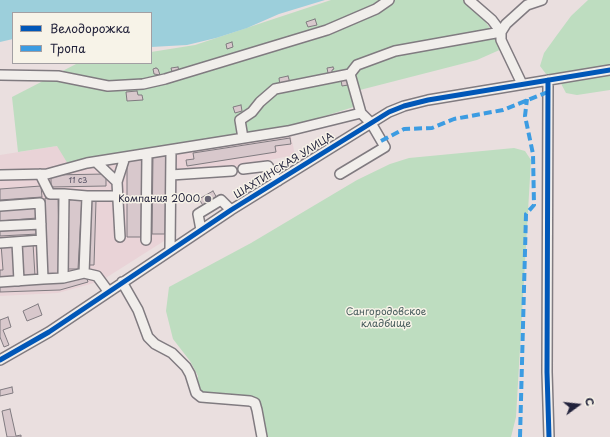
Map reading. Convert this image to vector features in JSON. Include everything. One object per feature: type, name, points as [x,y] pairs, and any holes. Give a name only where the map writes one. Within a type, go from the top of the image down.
[{"type":"street","points":[[0,76],[58,76],[108,86],[142,84],[172,77],[327,30],[376,9],[389,0]]},
{"type":"street","points":[[469,0],[501,32]]},
{"type":"street","points":[[522,84],[501,40],[501,32],[506,24],[527,5],[542,0]]},
{"type":"street","points":[[243,138],[240,120],[252,112],[260,102],[275,89],[350,74],[357,65],[395,51],[501,32]]},
{"type":"street","name":"ШАХТИНСКАЯ УЛИЦА","points":[[0,360],[49,332],[231,210],[389,112],[404,106],[428,100],[610,70]]},
{"type":"street","points":[[340,174],[385,147],[371,123],[361,113],[350,74]]},
{"type":"street","points":[[548,80],[549,437]]},
{"type":"street","points":[[0,175],[40,174],[96,162],[288,131],[361,113]]},
{"type":"street","points":[[170,250],[171,150]]},
{"type":"street","points":[[146,240],[147,154]]},
{"type":"street","points":[[120,236],[117,182],[125,157]]},
{"type":"street","points":[[96,162],[117,182]]},
{"type":"street","points":[[243,169],[268,166],[278,181]]},
{"type":"street","points":[[171,175],[232,171]]},
{"type":"street","points":[[40,174],[50,194],[118,196]]},
{"type":"street","points":[[63,278],[64,194]]},
{"type":"street","points":[[84,273],[87,196]]},
{"type":"street","points":[[201,230],[198,214],[221,200],[231,210]]},
{"type":"street","points":[[0,206],[40,203],[43,279]]},
{"type":"street","points":[[0,226],[41,224]]},
{"type":"street","points":[[0,243],[41,240]]},
{"type":"street","points":[[17,242],[19,281]]},
{"type":"street","points":[[0,282],[63,278],[84,273],[97,276],[108,292]]},
{"type":"street","points":[[122,282],[138,310],[148,337],[155,344],[172,353],[186,367],[190,374],[196,393],[201,397],[250,400],[255,403],[262,437]]},
{"type":"shaded area","points":[[289,127],[295,155],[177,178],[175,234],[101,281],[58,293],[0,296],[0,155],[57,146]]},
{"type":"green space","points":[[331,0],[470,0],[504,48],[477,60],[356,91],[360,105],[290,127],[68,164],[57,146],[18,152],[12,97],[76,64],[152,64],[152,52],[195,45]]},
{"type":"green space","points":[[588,0],[610,0],[610,90],[577,95],[566,93],[558,78],[546,74],[540,66],[544,53],[557,35],[571,16]]},
{"type":"green space","name":"Сангородовское кладбище","points":[[514,148],[525,151],[531,160],[516,417],[511,437],[268,437],[264,421],[256,406],[203,403],[195,390],[198,376],[190,361],[173,339],[166,311],[169,287],[251,243],[357,180],[390,164],[409,158]]},
{"type":"water","points":[[0,0],[325,0],[279,14],[247,28],[216,38],[187,45],[152,47],[152,12],[12,12],[12,39],[0,42]]},
{"type":"building","points":[[315,19],[317,25],[308,27],[306,22]]},
{"type":"building","points":[[232,42],[233,47],[227,49],[226,44]]},
{"type":"building","points":[[178,67],[179,71],[172,72],[171,68]]},
{"type":"building","points":[[333,67],[334,69],[332,70],[332,73],[328,73],[327,68]]},
{"type":"building","points":[[153,69],[158,69],[160,75],[154,74]]},
{"type":"building","points":[[288,76],[290,83],[280,86],[279,78]]},
{"type":"building","points":[[347,79],[348,85],[342,86],[341,80]]},
{"type":"building","points":[[137,91],[138,95],[142,95],[143,100],[127,101],[126,92]]},
{"type":"building","points":[[241,105],[242,111],[235,113],[233,107]]},
{"type":"building","points":[[290,138],[291,144],[275,146],[276,152],[187,166],[186,160],[194,159],[193,153]]},
{"type":"building","points":[[153,155],[166,156],[165,234],[152,234]]},
{"type":"building","points":[[127,158],[142,158],[141,237],[127,237]]},
{"type":"building","points":[[106,174],[106,186],[51,187],[51,175]]},
{"type":"building","points":[[41,186],[42,197],[0,200],[0,189]]},
{"type":"building","points":[[213,191],[217,198],[204,207],[199,199]]},
{"type":"building","points":[[69,196],[82,197],[78,269],[66,269]]},
{"type":"building","points":[[58,197],[60,274],[47,275],[45,198]]},
{"type":"building","points":[[90,201],[96,201],[94,265],[88,265]]},
{"type":"building","points":[[37,207],[37,218],[0,221],[0,209]]},
{"type":"building","points":[[38,229],[38,234],[0,236],[0,231]]},
{"type":"building","points":[[12,243],[15,276],[0,277],[0,270],[3,270],[1,244]]},
{"type":"building","points":[[21,243],[33,243],[35,276],[22,276]]},
{"type":"building","points":[[86,276],[88,282],[60,290],[0,292],[0,285],[59,283]]},
{"type":"building","points":[[38,304],[42,315],[27,321],[23,311]]},
{"type":"building","points":[[8,317],[11,327],[3,330],[9,345],[4,347],[0,337],[0,320]]},
{"type":"building","points":[[12,387],[13,393],[0,396],[0,390]]},
{"type":"building","points":[[10,409],[16,436],[21,435],[21,437],[7,437],[2,411]]},
{"type":"marked path","points":[[381,141],[404,129],[432,128],[454,119],[503,110],[548,92]]},
{"type":"marked path","points":[[520,437],[526,214],[534,205],[533,154],[525,116],[527,99]]},
{"type":"cycle path","points":[[0,360],[49,332],[231,210],[389,112],[404,106],[428,100],[610,70]]},
{"type":"cycle path","points":[[548,80],[547,372],[549,437]]},
{"type":"place","name":"Компания 2000","points":[[208,199]]}]
